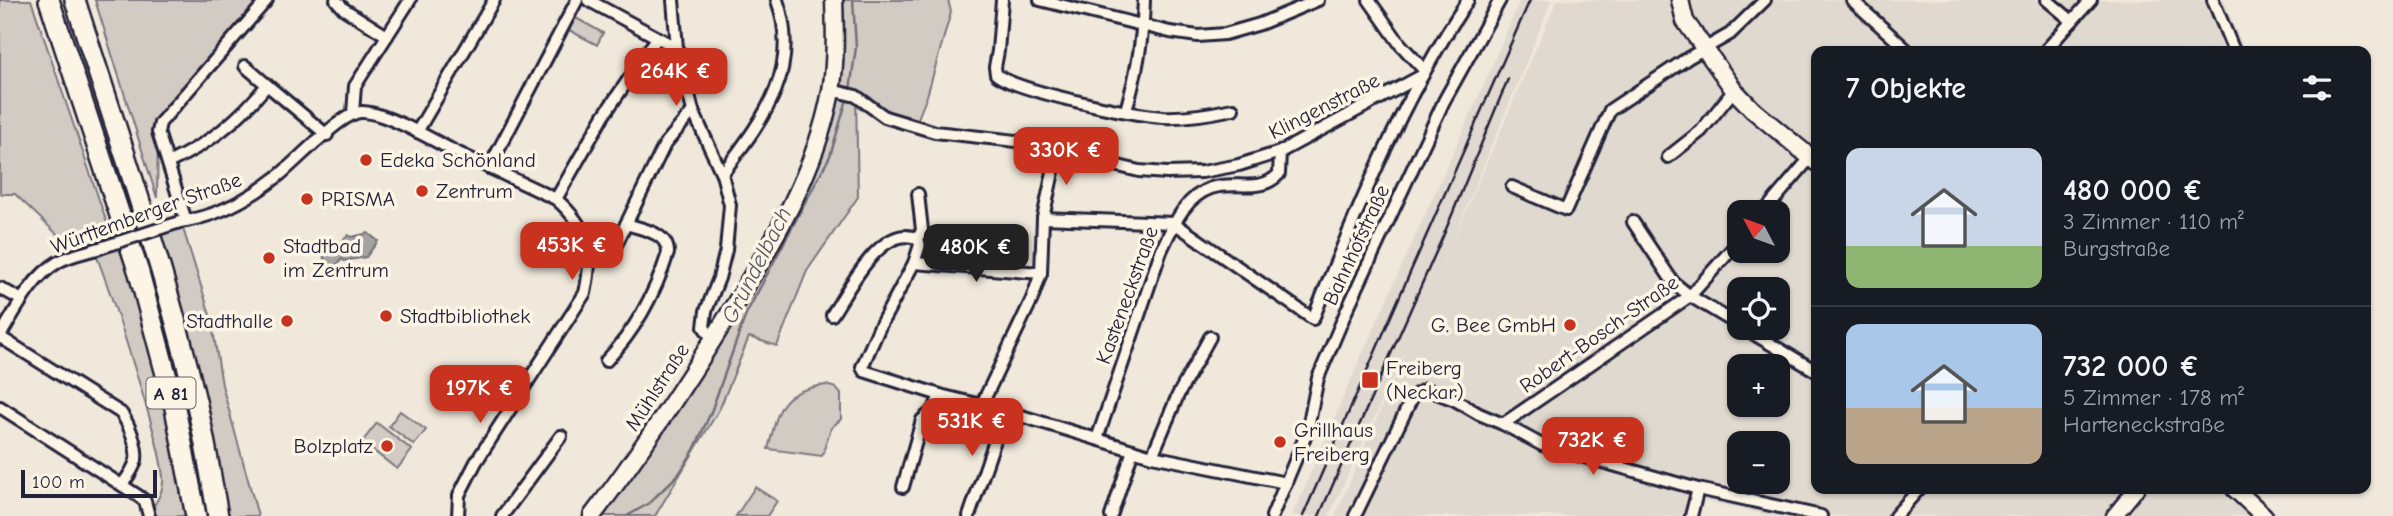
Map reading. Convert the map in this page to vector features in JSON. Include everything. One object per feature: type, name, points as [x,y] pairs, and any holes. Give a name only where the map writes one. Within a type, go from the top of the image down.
[{"type":"highway","name":"A 81","points":[[49,0],[139,273],[175,408],[196,516]]},
{"type":"highway","name":"A 81","points":[[75,0],[160,267],[186,360],[200,416],[218,516]]},
{"type":"main road","name":"Mühlstraße","points":[[592,516],[646,444],[713,340],[785,217],[816,146],[835,91],[834,0]]},
{"type":"main road","points":[[1680,0],[1685,21],[1734,90],[1753,110],[1811,158]]},
{"type":"main road","points":[[2240,494],[2264,516]]},
{"type":"street","points":[[183,222],[158,132],[160,123],[267,0]]},
{"type":"street","points":[[336,0],[344,9],[387,36]]},
{"type":"street","points":[[410,0],[355,86],[353,113],[371,113],[417,132],[556,199],[586,238],[591,258],[585,293],[476,462],[459,495],[458,516]]},
{"type":"street","points":[[417,132],[494,0]]},
{"type":"street","points":[[489,168],[577,0]]},
{"type":"street","points":[[588,0],[677,48]]},
{"type":"street","points":[[673,0],[677,48],[693,111],[722,174],[730,205],[729,228],[719,278],[706,311],[704,327],[713,340]]},
{"type":"street","points":[[722,174],[767,108],[783,72],[785,25],[777,0]]},
{"type":"street","points":[[1002,0],[995,67],[996,74],[1002,79],[1019,86],[1163,117],[1200,116],[1233,109]]},
{"type":"street","points":[[1040,0],[1078,5],[1143,24],[1198,36],[1225,34],[1260,24],[1318,0]]},
{"type":"street","points":[[1126,110],[1134,82],[1144,0]]},
{"type":"street","points":[[1369,0],[1424,73]]},
{"type":"street","points":[[1043,218],[1174,223],[1313,319],[1385,146],[1424,73],[1468,0]]},
{"type":"street","name":"Bahnhofstraße","points":[[1272,516],[1307,432],[1318,378],[1346,312],[1444,101],[1500,0]]},
{"type":"street","points":[[1512,187],[1566,211],[1610,110],[1737,28],[1765,0]]},
{"type":"street","points":[[1852,0],[1903,46]]},
{"type":"street","points":[[2047,0],[2072,21]]},
{"type":"street","points":[[2050,46],[2091,0]]},
{"type":"street","points":[[2213,0],[2232,46]]},
{"type":"street","points":[[556,199],[604,115],[657,38]]},
{"type":"street","points":[[245,66],[327,135]]},
{"type":"street","name":"Klingenstraße","points":[[835,91],[856,96],[886,117],[935,132],[1016,141],[1058,149],[1139,171],[1202,172],[1239,165],[1280,152],[1424,73]]},
{"type":"street","points":[[168,163],[195,150],[222,132],[267,85]]},
{"type":"street","points":[[1668,157],[1702,131],[1734,90]]},
{"type":"street","points":[[591,258],[605,255],[614,249],[665,144],[693,111]]},
{"type":"street","name":"Württemberger Straße","points":[[0,337],[35,281],[59,261],[225,209],[257,192],[353,113]]},
{"type":"street","points":[[982,404],[1032,299],[1041,273],[1043,218],[1058,149]]},
{"type":"street","name":"Kasteneckstraße","points":[[1097,439],[1161,251],[1174,223],[1197,196],[1212,187],[1262,185],[1272,181],[1279,174],[1280,152]]},
{"type":"street","points":[[1775,200],[1811,162]]},
{"type":"street","points":[[918,194],[922,230],[918,239],[920,245],[914,263],[880,326],[862,367],[864,371],[1152,456],[1286,484]]},
{"type":"street","points":[[1633,222],[1673,282],[1727,318]]},
{"type":"street","points":[[606,361],[643,316],[667,253],[668,246],[661,237],[626,224]]},
{"type":"street","points":[[832,315],[875,250],[900,237],[912,236],[918,239]]},
{"type":"street","name":"Robert-Bosch-Straße","points":[[1503,424],[1690,296],[1727,255]]},
{"type":"street","points":[[914,263],[1041,273]]},
{"type":"street","points":[[0,288],[22,300]]},
{"type":"street","points":[[0,337],[121,413],[127,422],[136,460],[121,485]]},
{"type":"street","points":[[1152,456],[1178,395],[1210,337]]},
{"type":"street","points":[[1763,340],[1811,368]]},
{"type":"street","points":[[1355,516],[1413,396],[1426,388],[1542,444],[1698,489],[1815,516]]},
{"type":"street","points":[[903,487],[922,420],[934,410],[940,395]]},
{"type":"street","points":[[0,407],[145,501],[149,516]]},
{"type":"street","points":[[969,516],[1005,411]]},
{"type":"street","points":[[502,516],[561,436]]},
{"type":"street","points":[[1111,516],[1133,450]]},
{"type":"street","points":[[1691,516],[1698,489]]},
{"type":"street","points":[[1895,516],[1915,494]]},
{"type":"street","points":[[2114,516],[2132,494]]},
{"type":"shaded area","points":[[0,0],[31,0],[108,226],[62,239],[15,194],[0,194]]},
{"type":"shaded area","points":[[95,0],[267,0],[158,132],[157,198]]},
{"type":"shaded area","points":[[834,0],[948,0],[951,12],[927,96],[915,126],[856,97],[858,197],[807,271],[777,346],[749,337],[720,408],[655,516],[592,516],[751,278],[822,126]]},
{"type":"shaded area","points":[[1520,0],[1552,0],[1442,266],[1557,0],[2224,0],[2242,46],[1811,46],[1811,494],[2224,494],[2248,516],[1771,516],[1701,500],[1695,516],[1335,516],[1409,343],[1329,516],[1292,516]]},
{"type":"shaded area","points":[[574,17],[603,33],[597,45],[567,29]]},
{"type":"shaded area","points":[[181,222],[211,318],[222,385],[258,516],[149,516],[162,488],[160,458],[133,362],[94,249]]},
{"type":"shaded area","points":[[368,233],[378,241],[366,257],[344,261],[342,259],[332,270],[325,264],[322,248],[330,237],[340,244],[348,235],[352,237]]},
{"type":"shaded area","points":[[826,385],[836,388],[841,394],[841,419],[831,428],[822,456],[768,449],[779,412],[790,397],[810,388]]},
{"type":"shaded area","points":[[400,411],[426,430],[414,445],[389,426]]},
{"type":"shaded area","name":"Bolzplatz","points":[[377,423],[412,450],[397,469],[362,442]]},
{"type":"shaded area","points":[[755,487],[777,501],[767,516],[736,516]]},
{"type":"waterway","name":"Gründelbach","points":[[850,90],[856,47],[853,0]]},
{"type":"waterway","name":"Gründelbach","points":[[627,516],[648,504],[679,474],[694,450],[711,412],[746,314],[830,156],[848,96]]},
{"type":"railway","points":[[1303,516],[1530,0]]},
{"type":"railway","points":[[1319,516],[1444,234],[1508,79]]},
{"type":"place","name":"Edeka Schönland","points":[[366,160]]},
{"type":"place","name":"Zentrum","points":[[422,191]]},
{"type":"place","name":"PRISMA","points":[[307,199]]},
{"type":"place","name":"Stadtbad im Zentrum","points":[[269,258]]},
{"type":"place","name":"Stadtbibliothek","points":[[386,316]]},
{"type":"place","name":"Stadthalle","points":[[287,321]]},
{"type":"place","name":"G. Bee GmbH","points":[[1570,325]]},
{"type":"place","name":"Freiberg (Neckar)","points":[[1370,380]]},
{"type":"place","name":"Grillhaus Freiberg","points":[[1280,442]]},
{"type":"place","name":"Bolzplatz","points":[[387,446]]}]
